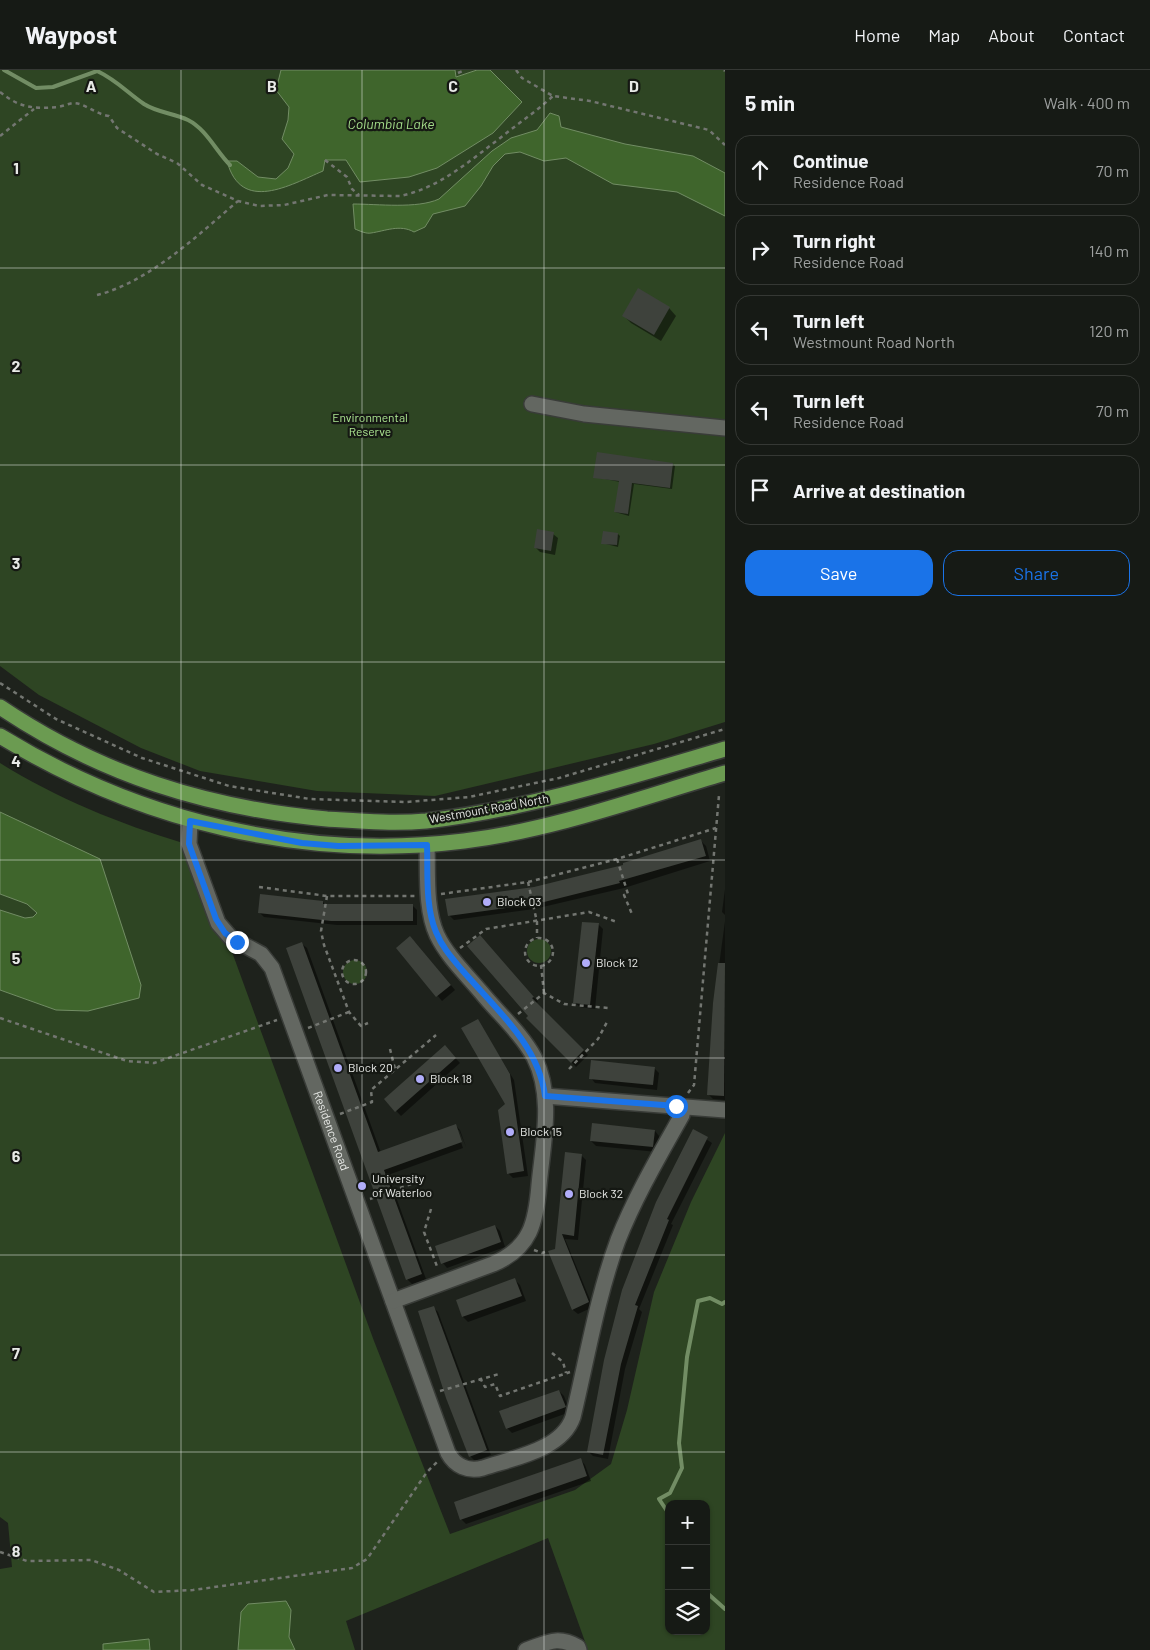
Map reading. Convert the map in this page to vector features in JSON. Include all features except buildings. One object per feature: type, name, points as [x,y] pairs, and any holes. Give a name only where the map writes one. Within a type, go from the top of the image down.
[{"type":"main road","name":"Westmount Road North","points":[[0,707],[66,746],[111,767],[168,789],[224,804],[289,815],[361,822],[424,821],[501,810],[574,793],[725,749]]},
{"type":"main road","name":"Westmount Road North","points":[[0,736],[74,777],[149,808],[190,821],[302,843],[338,846],[427,845],[466,841],[546,826],[725,773]]},
{"type":"street","points":[[532,404],[584,414],[725,428]]},
{"type":"street","name":"Residence Road","points":[[190,821],[189,844],[218,923],[231,938],[257,951],[269,963],[448,1452]]},
{"type":"street","points":[[393,1301],[502,1261],[526,1239],[536,1213],[545,1096],[541,1076],[534,1057],[449,954],[436,934],[431,913],[427,845]]},
{"type":"street","points":[[545,1096],[725,1110]]},
{"type":"street","points":[[448,1452],[459,1466],[475,1470],[552,1443],[561,1437],[570,1425],[607,1276],[618,1241],[638,1196],[682,1115],[680,1106]]},
{"type":"street","points":[[526,1650],[553,1640],[565,1640],[578,1647],[579,1650]]},
{"type":"path","points":[[458,73],[465,70]]},
{"type":"path","points":[[516,70],[522,78],[553,96],[590,101],[709,130],[725,145]]},
{"type":"path","points":[[0,92],[10,100],[34,109],[74,103],[88,106],[96,114],[109,116],[123,133],[157,154],[177,162],[202,186],[238,201],[260,206],[284,205],[328,195],[400,196],[410,194],[454,173],[538,110],[553,96]]},
{"type":"path","points":[[0,136],[34,109]]},
{"type":"path","points":[[325,160],[347,177],[354,192],[360,196]]},
{"type":"path","points":[[97,295],[114,291],[161,263],[238,201]]},
{"type":"path","points":[[0,682],[56,719],[142,758],[229,786],[310,799],[406,802],[469,797],[559,778],[725,729]]},
{"type":"path","points":[[680,1106],[694,1085],[719,795]]},
{"type":"path","points":[[438,894],[528,882],[617,859],[716,828]]},
{"type":"path","points":[[617,859],[628,894],[624,895],[632,914]]},
{"type":"path","points":[[528,882],[537,922],[538,938]]},
{"type":"path","points":[[259,887],[327,896],[419,896]]},
{"type":"path","points":[[327,896],[321,931],[336,978],[349,1012],[360,1026],[368,1023]]},
{"type":"path","points":[[456,951],[486,929],[589,912],[617,922]]},
{"type":"path","points":[[538,938],[550,944],[552,952],[549,961],[541,965],[532,964],[526,954],[530,942],[538,938]]},
{"type":"path","points":[[353,960],[358,960],[365,968],[364,979],[358,983],[348,982],[343,975],[346,964],[353,960]]},
{"type":"path","points":[[541,965],[544,993]]},
{"type":"path","points":[[336,978],[343,975]]},
{"type":"path","points":[[507,1023],[544,993]]},
{"type":"path","points":[[544,993],[564,1004],[608,1008]]},
{"type":"path","points":[[296,1033],[349,1012]]},
{"type":"path","points":[[0,1018],[127,1061],[154,1063],[289,1015]]},
{"type":"path","points":[[569,1069],[598,1038],[607,1022]]},
{"type":"path","points":[[327,1118],[372,1102],[371,1090],[436,1035]]},
{"type":"path","points":[[390,1049],[395,1069]]},
{"type":"path","points":[[364,1201],[419,1181]]},
{"type":"path","points":[[431,1209],[424,1232],[439,1273]]},
{"type":"path","points":[[530,1248],[542,1254],[545,1252]]},
{"type":"path","points":[[552,1353],[563,1362],[566,1373]]},
{"type":"path","points":[[480,1378],[485,1388],[496,1384],[500,1396],[570,1372],[582,1376]]},
{"type":"path","points":[[427,1395],[499,1374]]},
{"type":"path","points":[[0,1552],[27,1561],[91,1560],[119,1570],[154,1592],[193,1590],[352,1568],[367,1559],[427,1472],[448,1452]]},
{"type":"green space","name":"Environmental Reserve","points":[[0,70],[725,70],[725,722],[654,744],[435,796],[317,791],[200,771],[141,748],[39,695],[0,666]]},
{"type":"green space","points":[[0,763],[66,799],[112,819],[183,843],[213,929],[228,941],[374,1341],[450,1534],[575,1490],[611,1464],[627,1410],[654,1292],[691,1202],[725,1133],[725,1650],[588,1650],[548,1538],[346,1621],[355,1650],[295,1650],[289,1637],[291,1610],[286,1601],[248,1605],[241,1612],[238,1650],[150,1650],[149,1639],[103,1645],[103,1650],[0,1650],[0,1569],[12,1567],[8,1523],[0,1517],[0,990],[56,1010],[25,825],[0,812]]},
{"type":"green space","points":[[0,894],[28,904],[38,913],[33,917],[25,918],[0,910]]},
{"type":"green space","points":[[539,939],[547,943],[551,951],[547,959],[539,963],[531,959],[527,951],[531,943]]},
{"type":"green space","points":[[355,960],[364,963],[367,972],[364,981],[355,984],[346,981],[343,972],[346,963]]},
{"type":"water","name":"Columbia Lake","points":[[281,70],[455,70],[456,77],[477,70],[490,70],[522,102],[493,133],[437,168],[409,177],[360,182],[346,160],[325,160],[323,171],[296,183],[268,191],[255,191],[243,187],[234,177],[227,161],[237,161],[258,177],[276,179],[288,168],[294,154],[282,139],[288,120],[289,107],[276,90]]},
{"type":"water","points":[[550,113],[559,116],[561,127],[625,144],[693,156],[725,173],[725,216],[677,192],[613,184],[566,158],[544,161],[520,152],[505,154],[493,166],[481,186],[465,206],[433,214],[425,227],[414,232],[403,228],[369,233],[355,229],[353,204],[409,205],[439,199],[492,151],[511,138],[537,130]]},
{"type":"water","points":[[0,812],[100,859],[141,985],[139,998],[88,1011],[56,1010],[0,990],[0,910],[25,918],[33,917],[37,913],[27,904],[0,894]]},
{"type":"water","points":[[286,1601],[291,1610],[289,1637],[295,1650],[238,1650],[241,1612],[248,1604]]},
{"type":"water","points":[[149,1639],[150,1650],[103,1650],[103,1644]]},
{"type":"waterway","points":[[4,70],[36,88],[53,87],[97,71],[110,78],[149,107],[183,118],[194,124],[206,135],[230,165]]},
{"type":"waterway","points":[[665,1508],[659,1499],[670,1493],[682,1468],[679,1443],[687,1357],[698,1301],[710,1298],[722,1304],[725,1302]]},
{"type":"waterway","points":[[710,1596],[725,1609]]},
{"type":"place","name":"Block 03","points":[[487,902]]},
{"type":"place","name":"Block 12","points":[[586,963]]},
{"type":"place","name":"Block 20","points":[[338,1068]]},
{"type":"place","name":"Block 18","points":[[420,1079]]},
{"type":"place","name":"Block 15","points":[[510,1132]]},
{"type":"place","name":"University of Waterloo","points":[[362,1186]]},
{"type":"place","name":"Block 32","points":[[569,1194]]},
{"type":"route","points":[[237,942],[225,933],[216,919],[189,844],[190,821],[302,843],[338,846],[427,845],[431,913],[436,934],[444,948],[522,1040],[537,1066],[545,1096],[676,1106]]}]
